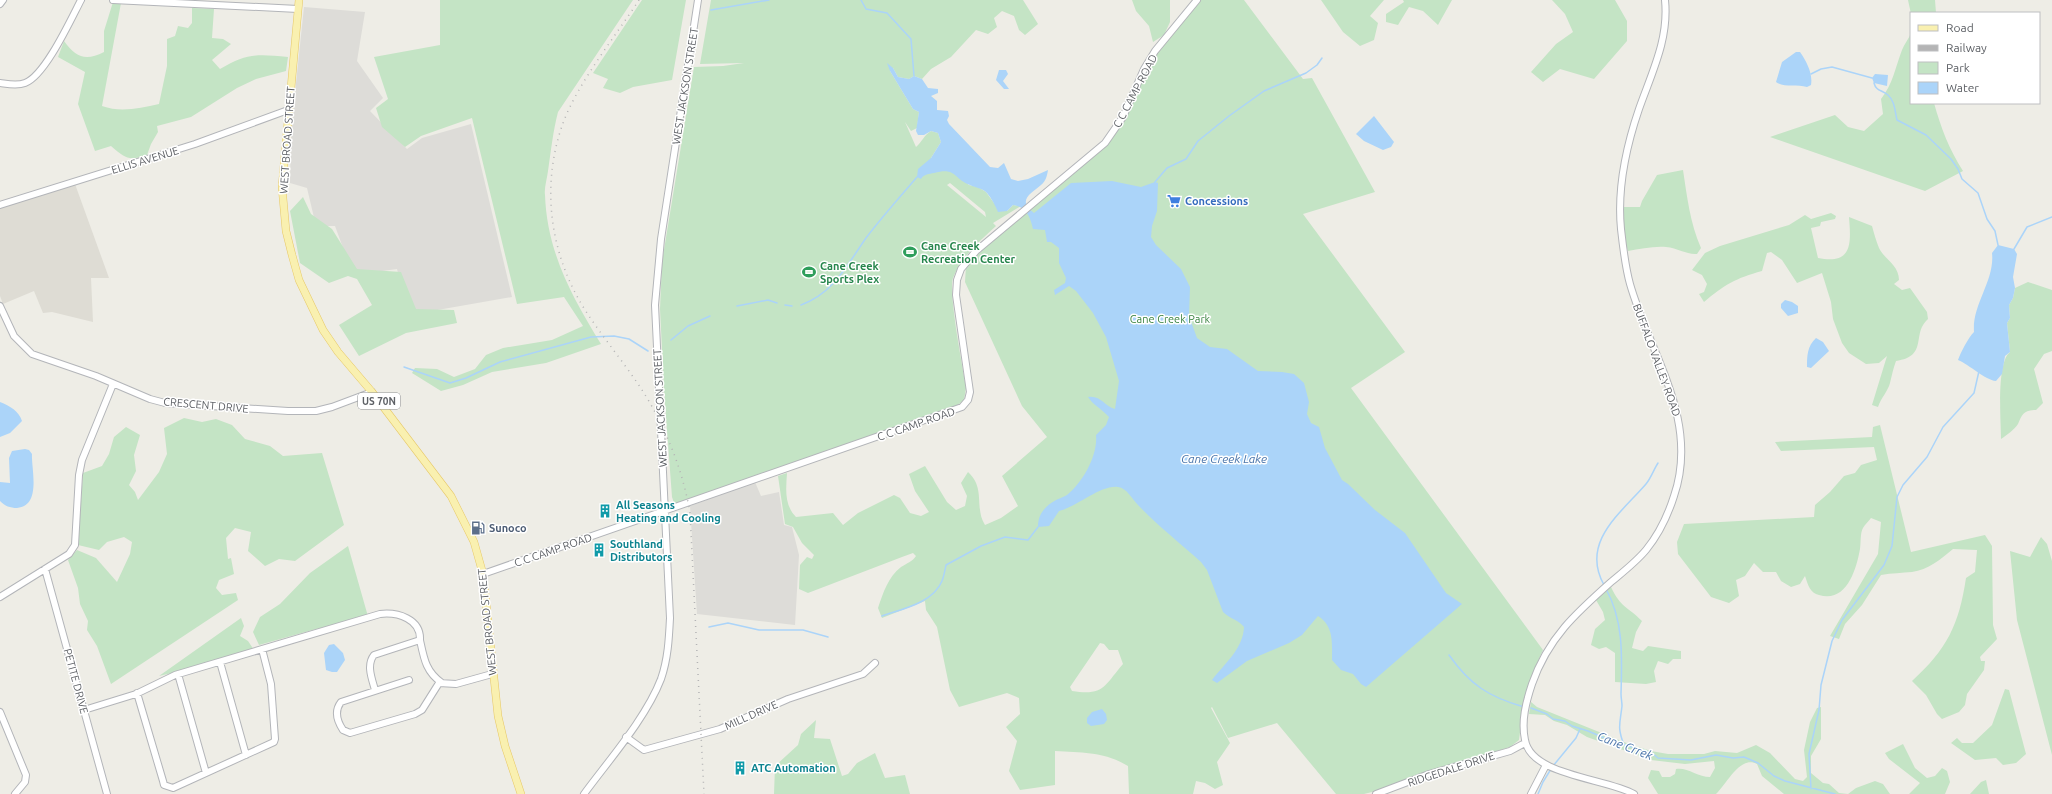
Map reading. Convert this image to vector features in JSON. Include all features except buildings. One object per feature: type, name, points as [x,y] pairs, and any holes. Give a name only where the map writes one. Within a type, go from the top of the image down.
[{"type":"main road","name":"WEST BROAD STREET","points":[[299,0],[282,187],[286,231],[298,274],[310,304],[323,330],[338,352],[372,392],[451,496],[474,542],[482,574],[492,674],[498,716],[503,738],[521,794]]},
{"type":"street","points":[[0,4],[3,0]]},
{"type":"street","points":[[0,83],[25,83],[34,78],[62,38],[81,0]]},
{"type":"street","points":[[113,0],[298,9]]},
{"type":"street","name":"WEST JACKSON STREET","points":[[584,794],[626,737],[648,703],[658,685],[668,652],[670,618],[655,305],[661,239],[698,0]]},
{"type":"street","name":"C C CAMP ROAD","points":[[482,574],[665,510],[707,498],[962,407],[968,400],[970,392],[956,295],[956,280],[961,269],[976,251],[1105,143],[1123,117],[1144,69],[1155,51],[1197,0]]},
{"type":"street","name":"BUFFALO VALLEY ROAD","points":[[1525,743],[1525,713],[1529,693],[1539,663],[1549,647],[1568,623],[1646,549],[1665,518],[1678,483],[1682,450],[1678,416],[1630,284],[1621,225],[1620,198],[1624,167],[1631,136],[1661,49],[1665,29],[1665,0]]},
{"type":"street","name":"ELLIS AVENUE","points":[[0,205],[195,144],[288,110]]},
{"type":"street","name":"CRESCENT DRIVE","points":[[0,306],[14,336],[32,354],[150,399],[167,403],[288,411],[316,411],[332,407],[372,392]]},
{"type":"street","points":[[0,597],[69,554],[75,546],[79,475],[82,460],[113,384]]},
{"type":"street","name":"PETITE DRIVE","points":[[45,569],[107,794]]},
{"type":"street","points":[[84,710],[137,693],[178,674],[390,613],[396,614],[411,621],[417,627],[427,668],[435,678],[442,683]]},
{"type":"street","points":[[375,690],[369,665],[370,660],[374,655],[420,640]]},
{"type":"street","points":[[137,693],[164,784],[173,788],[273,744],[276,739],[271,684],[262,649]]},
{"type":"street","points":[[220,662],[246,755]]},
{"type":"street","name":"MILL DRIVE","points":[[626,737],[644,750],[701,736],[788,699],[863,674],[875,663]]},
{"type":"street","points":[[178,674],[206,773]]},
{"type":"street","points":[[409,680],[341,702],[337,711],[337,719],[343,730],[350,733],[415,714],[422,710],[437,685],[442,683],[456,684],[492,674]]},
{"type":"street","points":[[0,712],[26,776],[25,782],[15,794]]},
{"type":"street","points":[[1525,743],[1536,758],[1546,765],[1563,773],[1617,786],[1634,794]]},
{"type":"street","name":"RIDGEDALE DRIVE","points":[[1376,794],[1430,774],[1510,750],[1525,743]]},
{"type":"street","points":[[1531,794],[1546,765]]},
{"type":"shaded area","points":[[304,7],[365,12],[357,61],[383,98],[370,111],[407,149],[422,138],[471,124],[512,297],[409,315],[397,269],[353,275],[335,226],[316,226],[307,188],[290,183],[291,131]]},
{"type":"shaded area","points":[[75,184],[109,278],[91,278],[93,322],[52,312],[43,313],[34,291],[3,304],[0,296],[0,208]]},
{"type":"shaded area","points":[[755,482],[761,496],[779,492],[784,525],[792,527],[799,555],[795,625],[697,614],[690,506]]},
{"type":"green space","points":[[440,0],[633,0],[558,112],[553,134],[545,189],[547,216],[556,255],[580,309],[601,344],[546,363],[492,372],[463,385],[441,391],[412,373],[415,368],[437,369],[454,377],[475,369],[486,355],[503,348],[552,340],[583,326],[564,297],[517,304],[472,118],[421,136],[405,147],[382,127],[376,108],[388,99],[374,57],[440,45]]},
{"type":"green space","points":[[642,0],[686,0],[672,80],[633,87],[620,93],[603,88],[608,79],[593,73]]},
{"type":"green space","name":"Cane Creek Sports Plex","points":[[711,0],[1023,0],[1038,24],[1025,35],[1019,30],[1014,16],[1002,11],[994,18],[997,27],[988,34],[976,30],[951,57],[931,69],[922,79],[914,76],[909,79],[898,77],[893,68],[890,71],[913,109],[919,112],[917,128],[911,131],[905,122],[916,147],[931,131],[938,133],[941,142],[931,158],[942,170],[952,171],[969,185],[978,187],[986,192],[994,203],[1007,211],[1013,205],[1021,206],[993,223],[996,226],[966,256],[956,270],[953,278],[952,298],[966,388],[964,400],[954,408],[680,503],[674,503],[672,497],[664,390],[660,309],[662,262],[694,67],[723,66],[744,63],[700,64]],"holes":[[[950,183],[985,212],[986,217],[947,185]]]},
{"type":"green space","points":[[1132,0],[1170,0],[1170,22],[1164,35],[1153,42],[1149,26],[1136,11]]},
{"type":"green space","name":"Cane Creek Park","points":[[1200,0],[1244,0],[1303,79],[1312,78],[1375,192],[1303,214],[1405,352],[1351,388],[1543,650],[1527,694],[1519,740],[1510,747],[1420,775],[1380,790],[1364,794],[1336,794],[1277,723],[1228,738],[1212,707],[1211,708],[1230,743],[1217,762],[1223,785],[1215,789],[1205,783],[1196,781],[1193,794],[1129,794],[1128,766],[1119,761],[1101,755],[1055,751],[1055,785],[1020,790],[1009,771],[1017,741],[1006,727],[1020,714],[1019,698],[1007,693],[959,707],[950,690],[937,627],[926,610],[925,601],[882,618],[878,608],[886,586],[896,571],[916,556],[913,553],[808,593],[799,589],[800,565],[807,557],[812,559],[814,555],[802,543],[793,527],[785,524],[778,476],[787,473],[786,491],[789,507],[796,517],[833,513],[843,525],[858,513],[894,495],[900,498],[910,513],[921,516],[929,512],[915,491],[909,474],[925,466],[947,502],[956,510],[965,506],[967,496],[961,483],[968,472],[977,485],[980,512],[985,525],[1001,518],[1018,506],[1002,476],[1047,437],[1022,406],[965,282],[966,266],[972,258],[1111,140],[1151,60]],"holes":[[[1100,643],[1104,644],[1109,650],[1118,650],[1123,664],[1102,688],[1091,692],[1072,691],[1070,687]]]},
{"type":"green space","points":[[1321,0],[1384,0],[1370,16],[1378,23],[1374,40],[1360,46],[1343,32]]},
{"type":"green space","points":[[1403,0],[1452,0],[1438,25],[1423,11],[1409,7],[1398,25],[1386,22],[1386,14],[1404,2]]},
{"type":"green space","points":[[1552,0],[1615,0],[1627,21],[1627,41],[1594,79],[1560,69],[1543,82],[1531,72],[1556,44],[1573,32],[1565,14]]},
{"type":"green space","points":[[1908,0],[1935,0],[1936,12],[1911,12]]},
{"type":"green space","points":[[113,2],[121,3],[102,106],[123,109],[159,104],[167,66],[167,39],[175,36],[178,26],[188,28],[192,23],[192,8],[214,9],[212,38],[223,39],[231,44],[212,60],[220,69],[245,57],[268,55],[288,57],[286,71],[256,79],[237,88],[191,117],[157,126],[158,132],[147,155],[136,158],[128,158],[120,154],[111,146],[95,151],[78,104],[85,72],[58,57],[64,41],[68,47],[82,56],[87,57],[98,55],[104,52],[104,31]]},
{"type":"green space","points":[[1910,35],[1910,104],[1934,104],[1946,138],[1963,171],[1925,191],[1770,137],[1835,115],[1848,127],[1864,131],[1883,114],[1881,99],[1891,82],[1903,48]]},
{"type":"green space","points":[[1683,170],[1692,219],[1701,248],[1697,254],[1666,247],[1652,247],[1628,251],[1624,238],[1623,207],[1640,207],[1657,175]]},
{"type":"green space","points":[[303,197],[311,214],[332,229],[357,269],[401,272],[416,309],[454,310],[457,323],[406,333],[359,356],[339,325],[372,305],[357,279],[348,276],[329,283],[300,263],[290,211]]},
{"type":"green space","points":[[1831,213],[1836,216],[1835,219],[1821,222],[1820,226],[1811,228],[1818,258],[1838,258],[1844,255],[1849,243],[1849,217],[1872,226],[1879,248],[1897,270],[1899,280],[1894,284],[1902,290],[1910,288],[1927,312],[1928,319],[1920,331],[1916,349],[1913,354],[1896,361],[1889,386],[1878,407],[1872,405],[1887,356],[1879,363],[1866,364],[1849,353],[1842,343],[1833,319],[1831,302],[1822,273],[1797,283],[1782,260],[1771,252],[1767,253],[1762,271],[1745,276],[1731,283],[1704,302],[1699,294],[1704,292],[1707,284],[1702,275],[1692,270],[1705,253],[1720,246],[1789,225],[1805,215],[1811,219]]},
{"type":"green space","points":[[2028,282],[2052,290],[2052,351],[2044,354],[2034,369],[2043,403],[2036,410],[2026,412],[2018,424],[2001,439],[2001,380],[2006,358],[2010,352],[2007,323],[2010,318],[2009,305],[2013,298],[2015,288]]},
{"type":"green space","points":[[184,418],[202,422],[216,419],[232,425],[245,439],[270,446],[283,456],[322,453],[344,525],[295,561],[279,559],[265,566],[248,551],[251,532],[235,528],[226,538],[228,559],[231,558],[234,574],[219,580],[216,588],[222,595],[236,593],[238,600],[111,684],[97,646],[87,630],[88,621],[80,604],[78,588],[68,560],[77,550],[96,558],[117,582],[130,554],[132,542],[124,537],[107,542],[99,550],[78,545],[83,473],[102,466],[109,454],[114,437],[126,427],[140,435],[134,455],[136,471],[129,485],[135,492],[138,500],[159,472],[167,454],[164,428]]},
{"type":"green space","points":[[1880,425],[1911,552],[1985,535],[1992,546],[1993,625],[1997,639],[1980,657],[1981,661],[1985,661],[1984,670],[1967,694],[1965,705],[1959,712],[1942,719],[1937,714],[1926,695],[1912,681],[1934,658],[1950,635],[1960,609],[1966,578],[1975,572],[1977,550],[1953,549],[1939,560],[1918,571],[1881,575],[1862,605],[1845,624],[1839,639],[1830,636],[1878,554],[1881,522],[1871,518],[1864,527],[1861,533],[1860,549],[1856,567],[1848,583],[1843,590],[1828,596],[1819,595],[1813,592],[1805,576],[1800,584],[1791,587],[1781,581],[1776,572],[1763,572],[1754,563],[1745,576],[1736,580],[1739,596],[1729,603],[1711,597],[1678,554],[1677,542],[1684,524],[1814,517],[1815,505],[1830,492],[1844,476],[1855,473],[1861,465],[1877,460],[1874,447],[1781,451],[1775,442],[1872,437],[1873,427]]},
{"type":"green space","points":[[2041,537],[2047,544],[2052,561],[2052,755],[2017,620],[2010,551],[2030,557]]},
{"type":"green space","points":[[348,546],[369,620],[316,629],[259,645],[253,632],[260,617],[280,604],[310,573]]},
{"type":"green space","points":[[1611,587],[1621,603],[1642,621],[1636,632],[1632,648],[1643,651],[1648,646],[1681,651],[1681,659],[1673,659],[1668,664],[1658,661],[1654,671],[1656,682],[1646,684],[1615,682],[1615,653],[1606,647],[1599,649],[1591,645],[1595,629],[1605,620],[1603,612],[1596,600]]},
{"type":"green space","points":[[241,618],[244,626],[240,636],[248,641],[256,653],[159,676]]},
{"type":"green space","points":[[2005,689],[2009,690],[2026,754],[2016,763],[2003,765],[1996,758],[1975,760],[1951,743],[1957,738],[1962,743],[1973,743],[1992,725]]},
{"type":"green space","points":[[1531,702],[1537,707],[1629,744],[1651,751],[1668,754],[1704,754],[1715,751],[1737,753],[1756,745],[1770,753],[1795,779],[1803,781],[1807,777],[1804,750],[1810,722],[1817,708],[1821,707],[1821,739],[1811,756],[1811,773],[1823,783],[1829,784],[1839,793],[1848,794],[1784,794],[1762,776],[1757,764],[1751,762],[1745,763],[1739,767],[1716,794],[1658,794],[1648,778],[1651,770],[1659,771],[1662,777],[1670,777],[1675,774],[1676,769],[1680,769],[1710,777],[1715,768],[1714,761],[1685,764],[1651,760],[1587,737],[1567,725],[1554,721],[1545,715],[1529,714]]},
{"type":"green space","points":[[816,720],[814,738],[830,739],[842,776],[848,774],[857,763],[875,753],[885,778],[905,775],[910,794],[774,794],[775,766],[798,745],[801,734]]},
{"type":"green space","points":[[1903,744],[1915,768],[1927,778],[1935,776],[1942,768],[1947,771],[1950,782],[1945,794],[1909,794],[1920,783],[1889,759],[1885,753]]},
{"type":"green space","points":[[1986,780],[1989,794],[1970,794],[1981,782]]},
{"type":"green space","points":[[1875,781],[1883,784],[1890,794],[1848,794],[1856,788]]},
{"type":"water","points":[[1796,52],[1800,52],[1810,72],[1811,85],[1807,87],[1783,85],[1776,82],[1782,62]]},
{"type":"water","name":"Cane Creek Lake","points":[[887,63],[893,68],[898,77],[909,79],[914,76],[922,79],[928,88],[938,89],[938,93],[931,96],[937,101],[937,110],[948,111],[949,116],[947,120],[949,124],[990,167],[998,168],[1004,163],[1011,179],[1018,181],[1028,179],[1048,170],[1044,182],[1027,197],[1026,204],[1034,213],[1071,183],[1112,181],[1141,187],[1155,182],[1158,183],[1157,211],[1152,226],[1151,237],[1156,245],[1181,269],[1190,287],[1189,316],[1197,338],[1210,347],[1227,349],[1258,371],[1294,374],[1304,383],[1309,402],[1307,414],[1311,423],[1319,427],[1325,448],[1342,480],[1375,510],[1405,533],[1446,593],[1462,604],[1366,687],[1361,684],[1353,674],[1341,670],[1332,660],[1331,635],[1327,625],[1318,616],[1302,635],[1289,643],[1247,661],[1217,683],[1212,680],[1237,649],[1243,635],[1244,627],[1223,612],[1207,570],[1201,562],[1153,520],[1124,489],[1111,487],[1104,489],[1066,509],[1059,511],[1049,526],[1038,527],[1039,518],[1045,508],[1056,500],[1067,495],[1084,476],[1095,451],[1096,435],[1106,425],[1109,417],[1088,397],[1099,399],[1111,408],[1115,409],[1119,381],[1106,337],[1093,313],[1076,291],[1069,286],[1055,295],[1054,290],[1065,283],[1066,278],[1059,263],[1059,248],[1051,242],[1047,242],[1045,230],[1033,229],[1025,210],[1013,205],[1007,211],[998,212],[992,200],[985,191],[965,183],[951,173],[941,172],[928,174],[921,179],[917,177],[918,169],[931,158],[941,142],[938,133],[931,131],[924,135],[918,135],[916,131],[919,112],[913,109],[890,71]]},
{"type":"water","points":[[999,70],[1006,70],[1008,74],[1003,81],[1009,89],[1004,89],[996,80]]},
{"type":"water","points":[[1875,74],[1888,75],[1887,86],[1874,83],[1872,78]]},
{"type":"water","points":[[1374,116],[1394,142],[1391,147],[1383,150],[1364,141],[1356,134]]},
{"type":"water","points":[[1998,245],[2014,249],[2017,254],[2013,277],[2015,288],[2013,298],[2009,305],[2010,318],[2007,323],[2010,352],[2005,356],[2002,374],[1996,381],[1987,378],[1958,360],[1969,338],[1974,332],[1976,312],[1990,273],[1992,253]]},
{"type":"water","points":[[1785,300],[1798,306],[1798,313],[1788,316],[1781,308],[1781,304]]},
{"type":"water","points":[[1816,338],[1823,342],[1829,351],[1811,368],[1807,367],[1807,356],[1811,344]]},
{"type":"water","points":[[0,402],[14,409],[21,417],[22,421],[10,433],[0,437]]},
{"type":"water","points":[[25,449],[29,450],[32,454],[34,486],[32,494],[30,501],[25,506],[17,508],[10,507],[0,501],[0,482],[10,483],[9,458],[12,451]]},
{"type":"water","points":[[334,644],[343,653],[345,660],[337,672],[326,670],[324,653],[329,645]]},
{"type":"water","points":[[1102,709],[1106,714],[1107,720],[1104,724],[1091,726],[1087,723],[1087,718],[1092,712]]},
{"type":"waterway","points":[[711,10],[769,0]]},
{"type":"waterway","points":[[861,0],[866,9],[887,13],[911,39],[914,76]]},
{"type":"waterway","points":[[1155,182],[1167,168],[1186,159],[1198,141],[1229,116],[1264,91],[1306,73],[1317,65],[1322,58]]},
{"type":"waterway","points":[[1811,74],[1821,69],[1832,67],[1872,78]]},
{"type":"waterway","points":[[1874,83],[1878,89],[1890,97],[1897,120],[1926,135],[1951,159],[1958,169],[1962,179],[1978,193],[1987,219],[1995,231],[1998,245]]},
{"type":"waterway","points":[[801,305],[812,300],[831,286],[846,268],[872,230],[917,177]]},
{"type":"waterway","points":[[2014,249],[2027,227],[2052,217]]},
{"type":"waterway","points":[[737,306],[768,300],[777,303]]},
{"type":"waterway","points":[[785,305],[792,306]]},
{"type":"waterway","points":[[671,340],[688,326],[710,316]]},
{"type":"waterway","points":[[404,367],[450,383],[466,378],[500,362],[591,337],[614,336],[629,339],[648,351]]},
{"type":"waterway","points":[[1811,789],[1809,754],[1819,710],[1821,685],[1832,641],[1842,620],[1884,565],[1892,546],[1897,497],[1903,485],[1927,457],[1943,427],[1974,393],[1979,371]]},
{"type":"waterway","points":[[1604,585],[1598,570],[1597,555],[1600,542],[1615,517],[1648,482],[1658,463]]},
{"type":"waterway","points":[[882,616],[907,608],[932,595],[938,589],[942,581],[946,565],[981,546],[1005,537],[1028,540],[1038,527]]},
{"type":"waterway","points":[[1606,589],[1616,614],[1621,640],[1622,706],[1620,734],[1624,745]]},
{"type":"waterway","points":[[709,627],[728,623],[759,630],[803,630],[828,637]]},
{"type":"waterway","points":[[1449,655],[1465,674],[1481,688],[1500,699],[1524,707]]},
{"type":"waterway","name":"Cane Crrek","points":[[1531,708],[1547,714],[1553,719],[1565,721],[1572,726],[1609,740],[1652,753],[1658,758],[1691,760],[1716,755],[1733,758],[1744,757],[1758,763],[1774,776],[1785,781],[1835,794]]},
{"type":"waterway","points":[[1553,766],[1576,738],[1580,729]]},
{"type":"waterway","points":[[1538,794],[1551,769]]},
{"type":"railway","points":[[639,0],[586,78],[568,110],[555,150],[551,199],[553,224],[558,248],[566,272],[576,294],[589,316],[650,403],[668,439],[685,487],[690,513],[704,794]]},
{"type":"place","name":"Concessions","points":[[1174,201]]},
{"type":"place","name":"Cane Creek Recreation Center","points":[[910,252]]},
{"type":"place","name":"Cane Creek Sports Plex","points":[[809,272]]},
{"type":"place","name":"All Seasons Heating and Cooling","points":[[605,511]]},
{"type":"place","name":"Sunoco","points":[[478,528]]},
{"type":"place","name":"Southland Distributors","points":[[599,550]]},
{"type":"place","name":"ATC Automation","points":[[740,768]]}]
